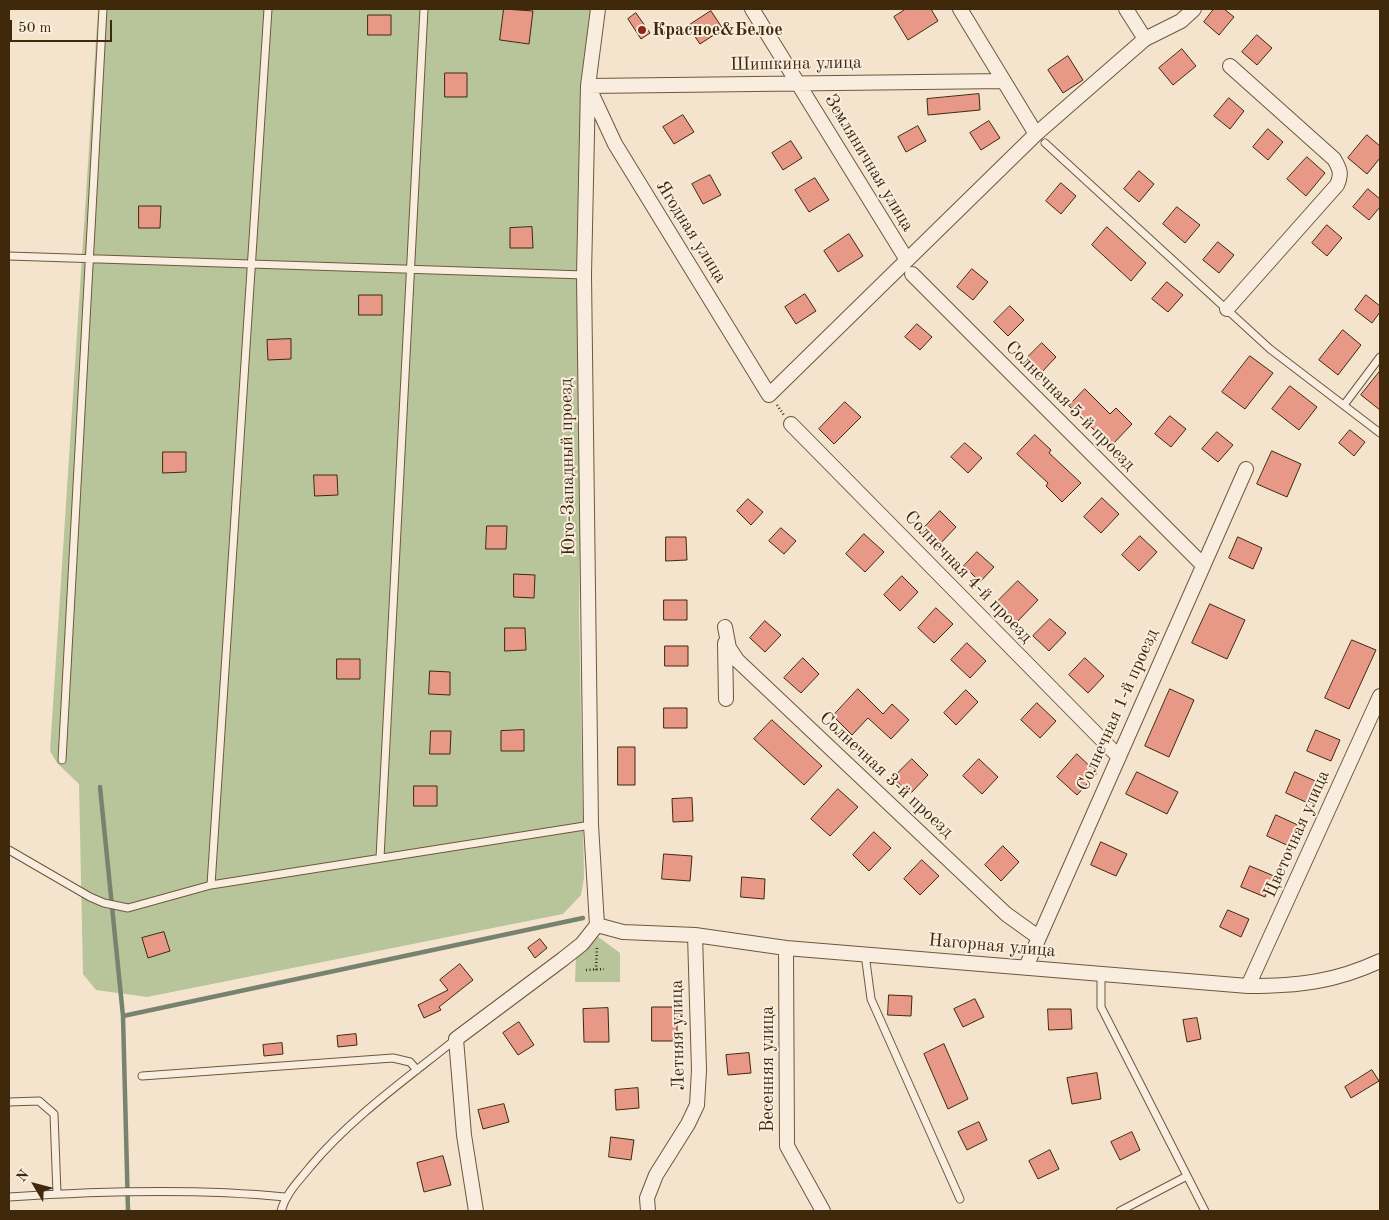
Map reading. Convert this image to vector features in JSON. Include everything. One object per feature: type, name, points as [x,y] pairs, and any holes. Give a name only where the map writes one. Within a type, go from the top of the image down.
[{"type":"street","name":"Юго-Западный проезд","points":[[598,9],[588,86],[584,275],[591,825],[598,925]]},
{"type":"street","name":"Земляничная улица","points":[[752,9],[906,260]]},
{"type":"street","points":[[960,9],[1040,138]]},
{"type":"street","points":[[1126,9],[1145,39]]},
{"type":"street","points":[[770,395],[906,260],[1145,39],[1181,22],[1194,9]]},
{"type":"street","points":[[1228,309],[1337,185],[1340,178],[1340,170],[1334,159],[1230,66]]},
{"type":"street","name":"Шишкина улица","points":[[588,86],[1004,81]]},
{"type":"street","name":"Ягодная улица","points":[[588,86],[615,144],[770,395]]},
{"type":"street","name":"Солнечная 5-й проезд","points":[[912,274],[1203,565]]},
{"type":"street","name":"Солнечная 4-й проезд","points":[[791,424],[1119,757]]},
{"type":"street","name":"Солнечная 1-й проезд","points":[[1026,967],[1246,470]]},
{"type":"street","name":"Солнечная 3-й проезд","points":[[726,699],[725,627],[729,648],[737,660],[1006,914],[1038,937]]},
{"type":"street","name":"Цветочная улица","points":[[1248,986],[1380,696]]},
{"type":"street","points":[[476,1211],[464,1135],[456,1039],[582,944],[598,925]]},
{"type":"street","name":"Нагорная улица","points":[[598,925],[623,932],[695,935],[786,948],[1248,986],[1293,986],[1330,980],[1380,961]]},
{"type":"street","name":"Летняя улица","points":[[648,1211],[647,1198],[656,1174],[688,1124],[697,1104],[699,1070],[695,935]]},
{"type":"street","name":"Весенняя улица","points":[[786,948],[788,1146],[823,1211]]},
{"type":"lane","points":[[62,760],[91,259],[103,9]]},
{"type":"lane","points":[[211,884],[268,9]]},
{"type":"lane","points":[[380,858],[424,9]]},
{"type":"lane","points":[[1040,138],[1270,349],[1380,433]]},
{"type":"lane","points":[[9,256],[584,275]]},
{"type":"lane","points":[[1344,405],[1380,357]]},
{"type":"lane","points":[[9,850],[104,904],[128,908],[211,884],[591,825]]},
{"type":"lane","points":[[865,954],[871,999],[960,1199]]},
{"type":"lane","points":[[1101,974],[1101,1007],[1205,1211]]},
{"type":"lane","points":[[280,1211],[285,1197],[322,1152],[356,1117],[456,1039]]},
{"type":"lane","points":[[142,1076],[393,1058],[410,1062],[417,1070]]},
{"type":"lane","points":[[9,1102],[39,1101],[54,1114],[57,1194]]},
{"type":"lane","points":[[1120,1211],[1187,1176]]},
{"type":"lane","points":[[9,1197],[57,1194],[236,1192],[285,1197]]},
{"type":"path","points":[[770,395],[791,424]]},
{"type":"path","points":[[586,970],[604,969]]},
{"type":"green space","points":[[98,9],[594,9],[586,87],[579,612],[584,878],[581,895],[563,914],[147,997],[96,990],[83,974],[79,784],[57,763],[50,751]]},
{"type":"green space","points":[[597,936],[620,953],[620,982],[575,982],[576,956]]},
{"type":"building","points":[[504,9],[533,11],[529,44],[500,40]]},
{"type":"building","points":[[906,9],[931,9],[938,21],[908,40],[894,17]]},
{"type":"building","points":[[1214,9],[1224,9],[1234,17],[1219,35],[1204,22]]},
{"type":"building","points":[[711,11],[723,29],[700,44],[688,26]]},
{"type":"building","points":[[636,13],[650,33],[641,39],[628,19]]},
{"type":"building","points":[[368,15],[391,15],[391,35],[368,35]]},
{"type":"building","points":[[1257,35],[1272,48],[1257,65],[1242,52]]},
{"type":"building","points":[[1182,49],[1196,66],[1173,85],[1159,68]]},
{"type":"building","points":[[1068,56],[1083,80],[1063,93],[1048,70]]},
{"type":"building","points":[[445,73],[467,73],[467,97],[445,97]]},
{"type":"building","points":[[979,94],[980,110],[928,115],[927,99]]},
{"type":"building","points":[[1229,98],[1244,111],[1230,129],[1214,116]]},
{"type":"building","points":[[683,115],[694,132],[674,144],[663,127]]},
{"type":"building","points":[[989,121],[1000,138],[981,150],[970,133]]},
{"type":"building","points":[[918,126],[926,141],[906,152],[898,137]]},
{"type":"building","points":[[1268,129],[1283,142],[1268,160],[1253,147]]},
{"type":"building","points":[[1367,135],[1380,146],[1380,158],[1367,174],[1348,158]]},
{"type":"building","points":[[791,141],[802,158],[783,170],[772,153]]},
{"type":"building","points":[[1307,157],[1325,173],[1306,196],[1287,179]]},
{"type":"building","points":[[1139,171],[1154,184],[1139,202],[1124,189]]},
{"type":"building","points":[[710,175],[721,195],[703,204],[692,184]]},
{"type":"building","points":[[815,178],[829,200],[809,212],[795,190]]},
{"type":"building","points":[[1061,183],[1076,196],[1061,214],[1046,201]]},
{"type":"building","points":[[1368,189],[1380,199],[1380,207],[1369,220],[1353,207]]},
{"type":"building","points":[[139,206],[161,206],[160,228],[139,228]]},
{"type":"building","points":[[1177,207],[1200,225],[1185,243],[1163,224]]},
{"type":"building","points":[[1327,225],[1342,238],[1327,256],[1312,243]]},
{"type":"building","points":[[532,227],[533,248],[510,248],[510,228]]},
{"type":"building","points":[[1107,227],[1146,263],[1131,281],[1092,245]]},
{"type":"building","points":[[849,234],[863,256],[838,272],[824,251]]},
{"type":"building","points":[[1218,242],[1234,255],[1219,273],[1203,260]]},
{"type":"building","points":[[972,269],[988,282],[973,300],[957,287]]},
{"type":"building","points":[[1167,282],[1183,295],[1168,312],[1152,299]]},
{"type":"building","points":[[805,294],[816,311],[796,324],[785,307]]},
{"type":"building","points":[[359,295],[382,295],[382,315],[359,315]]},
{"type":"building","points":[[1366,295],[1380,306],[1380,312],[1372,323],[1355,310]]},
{"type":"building","points":[[1010,306],[1024,320],[1008,336],[994,322]]},
{"type":"building","points":[[917,324],[932,337],[920,350],[905,337]]},
{"type":"building","points":[[1343,330],[1361,345],[1338,375],[1319,360]]},
{"type":"building","points":[[291,339],[291,359],[268,360],[267,340]]},
{"type":"building","points":[[1042,343],[1056,357],[1040,374],[1026,359]]},
{"type":"building","points":[[1250,356],[1273,373],[1245,409],[1222,392]]},
{"type":"building","points":[[1380,371],[1380,410],[1361,395]]},
{"type":"building","points":[[1290,386],[1317,407],[1299,430],[1272,409]]},
{"type":"building","points":[[1085,389],[1110,414],[1116,408],[1132,424],[1111,446],[1069,406]]},
{"type":"building","points":[[845,402],[861,417],[834,444],[819,429]]},
{"type":"building","points":[[1170,416],[1186,429],[1171,447],[1155,434]]},
{"type":"building","points":[[1350,430],[1365,442],[1354,456],[1339,443]]},
{"type":"building","points":[[1217,432],[1233,445],[1218,462],[1202,449]]},
{"type":"building","points":[[1035,435],[1051,450],[1049,453],[1081,483],[1062,502],[1046,486],[1048,483],[1017,454]]},
{"type":"building","points":[[965,443],[982,458],[968,473],[951,457]]},
{"type":"building","points":[[1272,451],[1301,464],[1287,497],[1257,484]]},
{"type":"building","points":[[163,452],[186,452],[186,472],[163,473]]},
{"type":"building","points":[[314,475],[337,475],[338,495],[315,496]]},
{"type":"building","points":[[1102,498],[1119,514],[1101,533],[1084,517]]},
{"type":"building","points":[[748,499],[763,512],[751,525],[737,511]]},
{"type":"building","points":[[940,511],[956,527],[938,546],[922,530]]},
{"type":"building","points":[[487,526],[507,526],[506,549],[486,549]]},
{"type":"building","points":[[781,528],[796,541],[784,554],[769,541]]},
{"type":"building","points":[[864,534],[884,552],[865,572],[846,554]]},
{"type":"building","points":[[1140,536],[1157,552],[1139,571],[1122,555]]},
{"type":"building","points":[[666,537],[686,537],[687,560],[666,561]]},
{"type":"building","points":[[1238,537],[1262,548],[1253,569],[1229,558]]},
{"type":"building","points":[[977,552],[994,567],[980,582],[964,566]]},
{"type":"building","points":[[514,574],[535,575],[534,598],[514,597]]},
{"type":"building","points":[[902,576],[918,592],[900,611],[884,595]]},
{"type":"building","points":[[1018,581],[1038,600],[1016,623],[995,604]]},
{"type":"building","points":[[664,600],[687,600],[687,620],[664,620]]},
{"type":"building","points":[[1210,604],[1245,620],[1227,659],[1192,643]]},
{"type":"building","points":[[936,608],[953,624],[934,643],[918,628]]},
{"type":"building","points":[[1050,619],[1066,633],[1049,651],[1033,636]]},
{"type":"building","points":[[765,621],[781,635],[765,652],[750,638]]},
{"type":"building","points":[[505,628],[525,628],[526,650],[505,651]]},
{"type":"building","points":[[1352,640],[1376,650],[1349,709],[1325,698]]},
{"type":"building","points":[[967,643],[986,661],[970,678],[951,660]]},
{"type":"building","points":[[665,646],[688,646],[688,666],[665,666]]},
{"type":"building","points":[[803,658],[819,674],[801,693],[784,678]]},
{"type":"building","points":[[1085,658],[1104,676],[1088,693],[1069,675]]},
{"type":"building","points":[[337,659],[360,659],[360,679],[337,679]]},
{"type":"building","points":[[430,671],[450,672],[450,695],[429,694]]},
{"type":"building","points":[[858,689],[883,714],[892,704],[909,720],[891,739],[868,718],[852,735],[833,716]]},
{"type":"building","points":[[1170,689],[1194,700],[1169,757],[1145,746]]},
{"type":"building","points":[[966,690],[978,702],[956,725],[944,713]]},
{"type":"building","points":[[1037,703],[1056,721],[1040,738],[1021,720]]},
{"type":"building","points":[[664,708],[687,708],[687,728],[664,728]]},
{"type":"building","points":[[772,720],[822,766],[804,785],[754,739]]},
{"type":"building","points":[[524,730],[524,751],[501,751],[501,731]]},
{"type":"building","points":[[1316,730],[1340,740],[1331,761],[1307,751]]},
{"type":"building","points":[[431,731],[451,731],[450,754],[430,754]]},
{"type":"building","points":[[618,747],[635,747],[635,785],[618,785]]},
{"type":"building","points":[[1077,754],[1097,773],[1077,795],[1057,777]]},
{"type":"building","points":[[912,759],[928,775],[910,794],[893,778]]},
{"type":"building","points":[[979,759],[998,777],[982,794],[963,776]]},
{"type":"building","points":[[1137,772],[1178,792],[1167,814],[1126,794]]},
{"type":"building","points":[[1295,772],[1320,783],[1310,804],[1286,793]]},
{"type":"building","points":[[414,786],[437,786],[437,806],[414,806]]},
{"type":"building","points":[[838,789],[858,807],[830,836],[811,819]]},
{"type":"building","points":[[692,798],[693,821],[673,822],[672,799]]},
{"type":"building","points":[[1276,815],[1300,826],[1291,847],[1267,836]]},
{"type":"building","points":[[874,832],[891,848],[869,871],[853,855]]},
{"type":"building","points":[[1101,842],[1127,854],[1116,876],[1091,865]]},
{"type":"building","points":[[1003,846],[1019,862],[1001,881],[985,865]]},
{"type":"building","points":[[664,854],[692,856],[690,881],[662,879]]},
{"type":"building","points":[[922,860],[939,876],[920,895],[904,879]]},
{"type":"building","points":[[1250,866],[1274,876],[1265,897],[1241,887]]},
{"type":"building","points":[[742,877],[765,879],[764,899],[741,897]]},
{"type":"building","points":[[1228,910],[1249,919],[1241,937],[1220,927]]},
{"type":"building","points":[[164,932],[170,951],[148,958],[142,938]]},
{"type":"building","points":[[540,939],[547,948],[535,958],[528,948]]},
{"type":"building","points":[[460,964],[473,980],[439,1007],[441,1010],[424,1018],[418,1005],[448,990],[440,980]]},
{"type":"building","points":[[889,995],[912,996],[911,1016],[888,1015]]},
{"type":"building","points":[[975,999],[984,1017],[963,1027],[954,1009]]},
{"type":"building","points":[[652,1007],[677,1007],[677,1041],[652,1041]]},
{"type":"building","points":[[608,1008],[609,1042],[584,1042],[583,1009]]},
{"type":"building","points":[[1048,1009],[1071,1009],[1072,1029],[1049,1030]]},
{"type":"building","points":[[1197,1018],[1201,1039],[1187,1042],[1183,1020]]},
{"type":"building","points":[[519,1022],[534,1045],[518,1055],[503,1033]]},
{"type":"building","points":[[356,1034],[357,1045],[338,1047],[337,1036]]},
{"type":"building","points":[[282,1043],[283,1054],[264,1056],[263,1045]]},
{"type":"building","points":[[944,1044],[968,1099],[948,1109],[924,1054]]},
{"type":"building","points":[[749,1053],[751,1073],[728,1075],[726,1055]]},
{"type":"building","points":[[1372,1070],[1379,1081],[1351,1098],[1345,1087]]},
{"type":"building","points":[[1097,1073],[1101,1099],[1072,1104],[1067,1078]]},
{"type":"building","points":[[638,1088],[639,1108],[616,1110],[615,1090]]},
{"type":"building","points":[[504,1104],[509,1122],[483,1129],[478,1110]]},
{"type":"building","points":[[979,1122],[987,1140],[967,1150],[958,1132]]},
{"type":"building","points":[[1132,1132],[1140,1150],[1120,1160],[1111,1142]]},
{"type":"building","points":[[611,1137],[634,1140],[631,1160],[609,1157]]},
{"type":"building","points":[[1050,1150],[1059,1169],[1038,1179],[1029,1161]]},
{"type":"building","points":[[443,1156],[451,1185],[424,1192],[417,1163]]},
{"type":"waterway","points":[[100,787],[123,1016],[128,1211]]},
{"type":"waterway","points":[[123,1016],[583,918]]},
{"type":"place","name":"Красное&Белое","points":[[642,30]]}]
